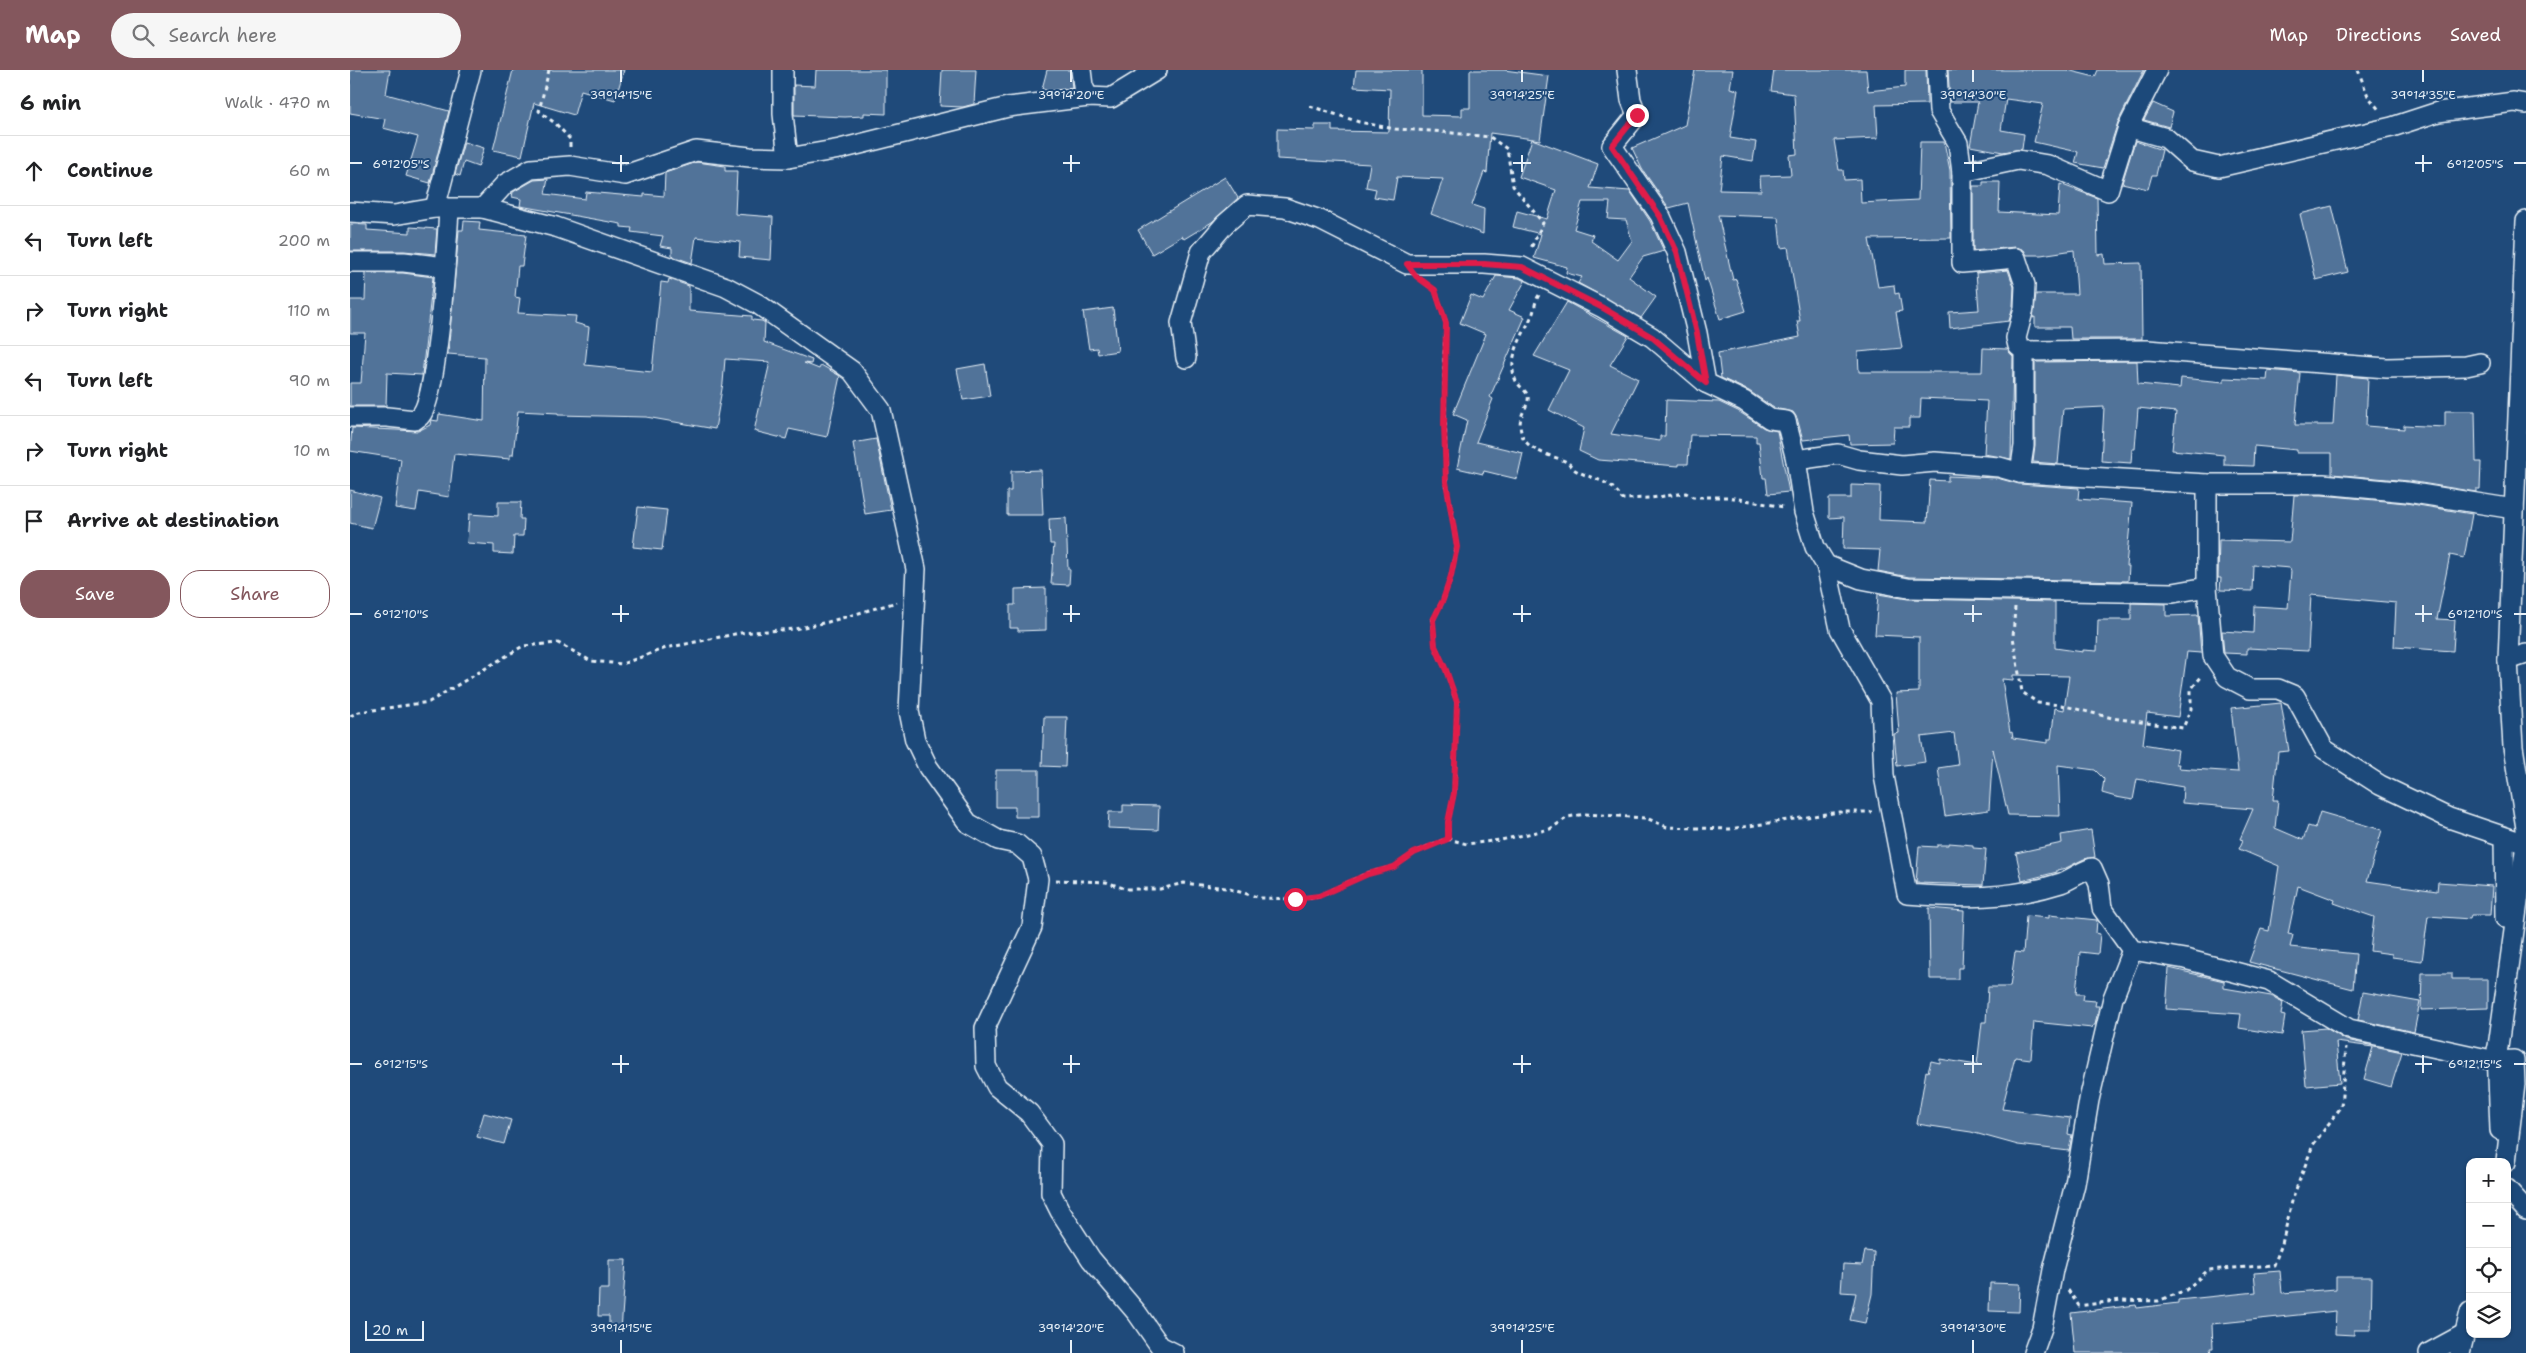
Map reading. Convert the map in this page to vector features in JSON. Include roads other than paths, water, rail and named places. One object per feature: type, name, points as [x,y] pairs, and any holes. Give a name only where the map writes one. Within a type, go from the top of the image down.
[{"type":"street","points":[[350,417],[387,416],[415,420],[422,415],[430,389],[445,267],[442,209],[470,70]]},
{"type":"street","points":[[783,70],[782,114],[788,158]]},
{"type":"street","points":[[1081,70],[1083,86],[1088,98]]},
{"type":"street","points":[[483,208],[505,184],[531,169],[570,166],[625,175],[696,151],[788,158],[840,149],[1008,107],[1088,98],[1111,98],[1157,70]]},
{"type":"street","points":[[1627,70],[1631,100],[1637,115],[1612,146],[1660,216],[1677,252],[1697,333],[1706,383]]},
{"type":"street","points":[[1938,70],[1939,111],[1958,143],[1962,172],[1962,264],[2016,258],[2025,285],[2024,308],[2016,338],[2018,346],[2024,351],[2147,350],[2387,368],[2466,366],[2480,363]]},
{"type":"street","points":[[1962,172],[2018,160],[2048,165],[2108,191],[2128,127],[2157,70]]},
{"type":"street","points":[[2128,127],[2166,138],[2192,161],[2219,167],[2392,127],[2438,112],[2514,102],[2526,104]]},
{"type":"street","points":[[1186,358],[1181,324],[1200,252],[1224,224],[1247,205],[1285,208],[1320,220],[1407,264],[1484,264],[1522,267],[1603,308],[1652,337],[1706,383],[1744,401],[1770,420],[1786,421],[1796,460],[1803,508],[1815,547],[1826,565],[1840,629],[1881,701],[1884,776],[1907,894],[1971,899],[2022,894],[2064,882],[2076,874],[2092,868],[2099,884],[2102,908],[2132,950],[2186,959],[2269,981],[2349,1029],[2512,1060]]},
{"type":"street","points":[[350,212],[394,215],[442,209],[483,208],[601,242],[726,286],[758,304],[852,370],[880,410],[916,569],[909,711],[915,740],[928,767],[968,823],[998,840],[1017,844],[1032,857],[1038,879],[1032,927],[985,1028],[986,1066],[997,1086],[1030,1113],[1052,1144],[1051,1193],[1060,1211],[1092,1259],[1137,1313],[1160,1346],[1174,1353]]},
{"type":"street","points":[[2504,1158],[2526,844],[2526,828],[2513,747],[2517,657],[2514,509],[2526,221]]},
{"type":"street","points":[[350,262],[404,262],[445,267]]},
{"type":"street","points":[[2020,473],[2024,446],[2024,351]]},
{"type":"street","points":[[1796,460],[1838,454],[1876,462],[1902,464],[1935,462],[1998,468],[2020,473],[2207,484],[2323,484],[2407,492],[2514,509]]},
{"type":"street","points":[[2207,484],[2207,588],[2213,656],[2227,677],[2250,689],[2278,689],[2295,696],[2324,749],[2380,785],[2449,818],[2526,844]]},
{"type":"street","points":[[1826,565],[1861,579],[1908,588],[2173,593],[2207,588]]},
{"type":"street","points":[[2504,837],[2505,978],[2512,1060]]},
{"type":"street","points":[[2033,1353],[2042,1328],[2053,1270],[2075,1184],[2089,1100],[2113,998],[2132,950]]},
{"type":"street","points":[[2511,1193],[2526,1210]]},
{"type":"street","points":[[2460,1353],[2466,1327]]},
{"type":"street","points":[[2430,1353],[2464,1334]]}]
